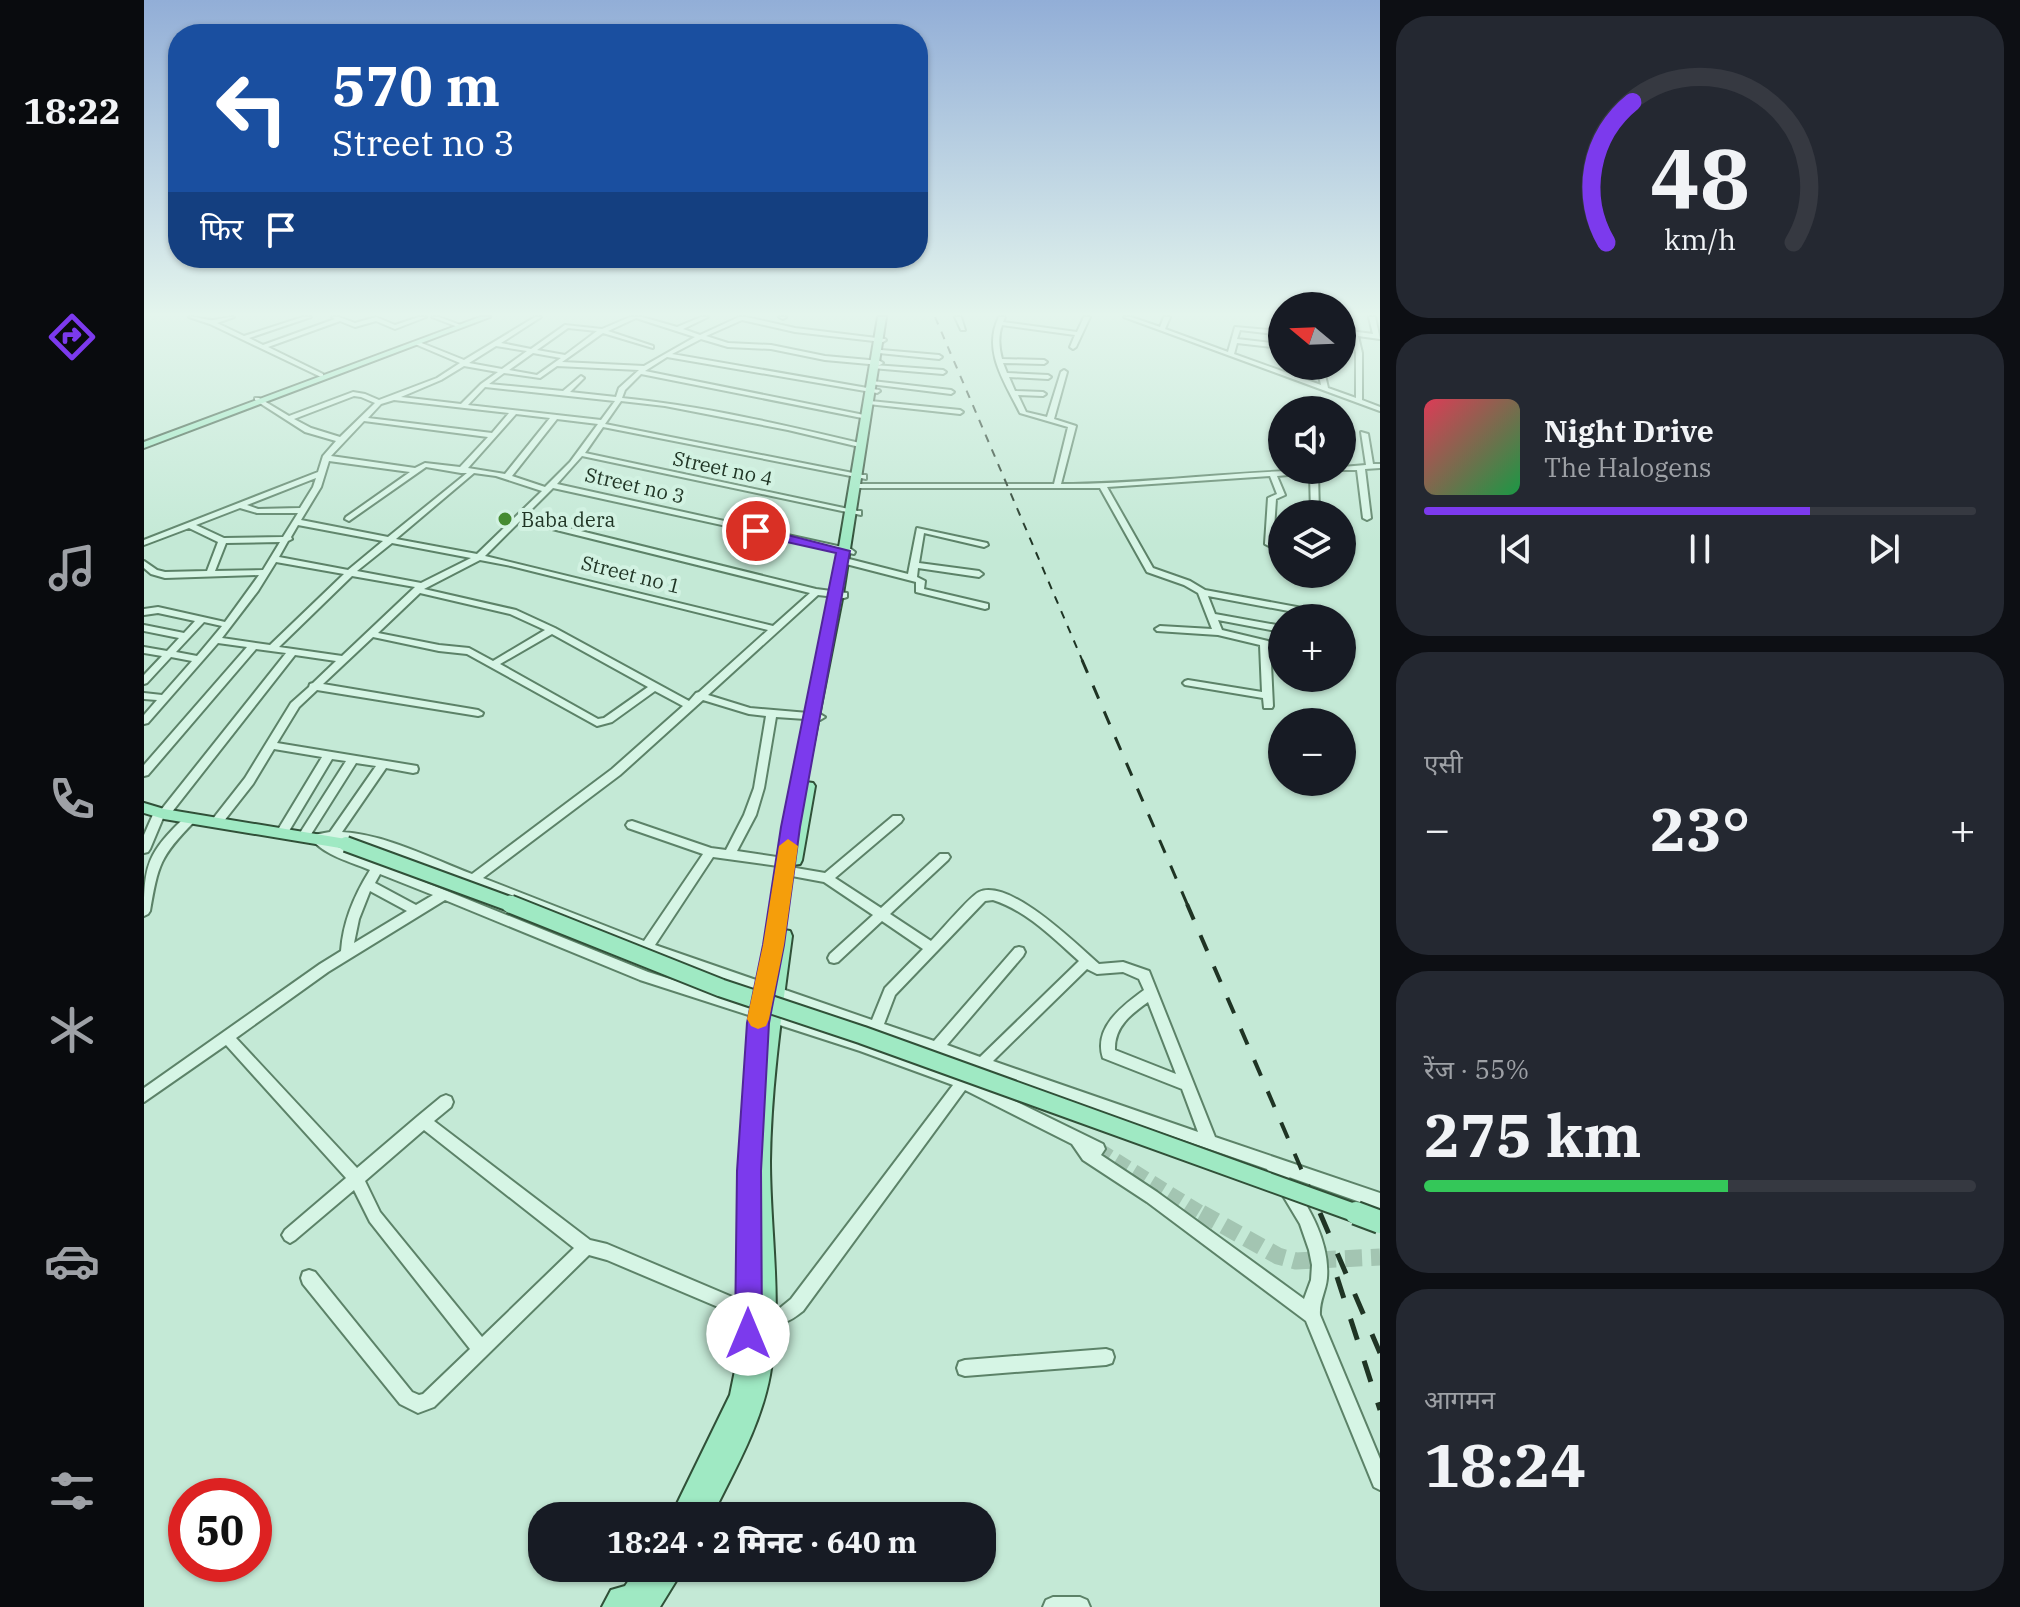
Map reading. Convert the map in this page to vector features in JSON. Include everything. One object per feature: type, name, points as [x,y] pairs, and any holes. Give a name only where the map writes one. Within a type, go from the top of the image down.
[{"type":"main road","points":[[259,400],[279,392]]},
{"type":"main road","points":[[144,443],[280,392]]},
{"type":"main road","points":[[859,481],[861,446],[873,392]]},
{"type":"main road","points":[[706,1502],[747,1419],[759,1375],[749,1171],[774,945],[848,555],[873,392]]},
{"type":"main road","points":[[156,812],[310,837],[340,838],[721,988],[862,1035],[1380,1222]]},
{"type":"main road","points":[[690,1502],[740,1397],[756,1315]]},
{"type":"main road","points":[[634,1604],[644,1582]]},
{"type":"main road","points":[[634,1604],[657,1582]]},
{"type":"street","points":[[144,721],[216,640],[266,572],[304,510],[327,458],[341,440],[379,403],[407,392]]},
{"type":"street","points":[[463,406],[476,392]]},
{"type":"street","points":[[555,392],[618,398],[745,419],[861,446]]},
{"type":"street","points":[[216,823],[249,781],[295,705],[420,588],[479,557],[581,454],[619,392]]},
{"type":"street","points":[[913,392],[960,412]]},
{"type":"street","points":[[1050,420],[1058,392]]},
{"type":"street","points":[[1333,392],[1380,409]]},
{"type":"street","points":[[1359,392],[1359,401]]},
{"type":"street","points":[[1043,394],[1014,393],[1025,414],[1072,426],[1057,486]]},
{"type":"street","points":[[289,418],[353,394],[379,403]]},
{"type":"street","points":[[394,397],[602,424],[859,481],[1057,486],[1268,474]]},
{"type":"street","points":[[259,400],[308,430],[341,440]]},
{"type":"street","points":[[272,648],[352,571],[466,472],[514,412]]},
{"type":"street","points":[[507,477],[555,417]]},
{"type":"street","points":[[363,419],[493,435]]},
{"type":"street","points":[[1364,434],[1367,518]]},
{"type":"street","name":"Street no 4","points":[[581,454],[855,512]]},
{"type":"street","name":"Street no 3","points":[[327,458],[413,470],[425,465],[507,477],[848,555],[921,581],[919,590],[985,606]]},
{"type":"street","points":[[1356,468],[1380,466]]},
{"type":"street","points":[[349,519],[413,470]]},
{"type":"street","points":[[144,543],[322,473]]},
{"type":"street","points":[[1272,500],[1281,495],[1277,484]]},
{"type":"street","points":[[1102,485],[1153,572],[1180,580],[1202,592],[1268,604]]},
{"type":"street","points":[[240,506],[257,511],[304,510]]},
{"type":"street","points":[[519,518],[816,592],[840,595]]},
{"type":"street","name":"Street no 1","points":[[297,522],[556,573],[774,629]]},
{"type":"street","points":[[189,525],[223,541],[288,539]]},
{"type":"street","points":[[912,578],[920,530],[984,545]]},
{"type":"street","points":[[210,574],[223,541]]},
{"type":"street","points":[[275,559],[352,571],[513,612],[552,630],[688,705]]},
{"type":"street","points":[[144,564],[154,572],[165,575],[266,572]]},
{"type":"street","points":[[915,565],[979,574]]},
{"type":"street","points":[[472,880],[616,772],[816,592]]},
{"type":"street","points":[[1202,592],[1218,632]]},
{"type":"street","points":[[144,612],[158,610],[228,625]]},
{"type":"street","points":[[1213,616],[1268,626]]},
{"type":"street","points":[[147,675],[200,621]]},
{"type":"street","points":[[144,628],[186,636]]},
{"type":"street","points":[[1160,629],[1218,632],[1265,643],[1268,701],[1188,683]]},
{"type":"street","points":[[494,664],[552,630]]},
{"type":"street","points":[[370,634],[469,651],[597,723],[608,720],[654,687]]},
{"type":"street","points":[[216,640],[343,659]]},
{"type":"street","points":[[144,772],[254,645]]},
{"type":"street","points":[[144,650],[200,659]]},
{"type":"street","points":[[144,849],[156,812],[293,651]]},
{"type":"street","points":[[313,686],[426,702],[478,713]]},
{"type":"street","points":[[699,695],[727,706],[816,716]]},
{"type":"street","points":[[144,696],[165,698]]},
{"type":"street","points":[[729,855],[750,815],[759,788],[772,713]]},
{"type":"street","points":[[270,745],[413,769]]},
{"type":"street","points":[[282,833],[329,755]]},
{"type":"street","points":[[353,759],[310,837],[334,850],[645,976],[963,1082],[1098,1149]]},
{"type":"street","points":[[383,764],[340,838],[394,848],[769,991],[1380,1201]]},
{"type":"street","points":[[144,911],[154,859],[163,843],[190,819]]},
{"type":"street","points":[[827,878],[897,819]]},
{"type":"street","points":[[632,825],[710,852],[790,867],[827,878],[931,948]]},
{"type":"street","points":[[647,947],[710,852]]},
{"type":"street","points":[[834,958],[944,857]]},
{"type":"street","points":[[347,954],[348,935],[360,895],[379,866]]},
{"type":"street","points":[[367,884],[418,912]]},
{"type":"street","points":[[144,1096],[347,954],[445,894]]},
{"type":"street","points":[[876,1027],[890,992],[982,896],[992,894],[1032,916],[1097,969],[1123,967],[1138,971],[1147,981],[1210,1144]]},
{"type":"street","points":[[936,1048],[1019,952]]},
{"type":"street","points":[[423,1121],[586,1247],[607,1252],[756,1315],[783,1316],[797,1305],[963,1082],[1087,961]]},
{"type":"street","points":[[1150,993],[1116,1020],[1107,1045],[1108,1054],[1187,1085]]},
{"type":"street","points":[[227,1037],[355,1177],[375,1217],[479,1347]]},
{"type":"street","points":[[290,1235],[446,1102]]},
{"type":"street","points":[[1078,1139],[1088,1155],[1152,1197],[1312,1315]]},
{"type":"street","points":[[1272,1164],[1300,1207],[1316,1248],[1320,1282],[1309,1301],[1312,1315],[1380,1481]]},
{"type":"street","points":[[309,1278],[413,1403],[428,1401],[479,1347],[586,1247]]},
{"type":"street","points":[[965,1368],[1106,1357]]},
{"type":"street","points":[[1053,1607],[1080,1607]]},
{"type":"tunnel","points":[[1098,1149],[1205,1215]]},
{"type":"tunnel","points":[[1201,1213],[1278,1256],[1296,1261],[1380,1257]]},
{"type":"railway","points":[[967,392],[1083,662]]},
{"type":"railway","points":[[1082,660],[1188,906]]},
{"type":"railway","points":[[1187,904],[1321,1215]]},
{"type":"railway","points":[[1320,1213],[1380,1353]]},
{"type":"railway","points":[[1337,1277],[1380,1410]]},
{"type":"slow traffic","points":[[758,1019],[774,945],[788,846]]},
{"type":"place","name":"Baba dera","points":[[505,519]]},
{"type":"route","points":[[748,1334],[749,1171],[758,1023],[774,945],[790,827],[843,551],[756,531]]}]
